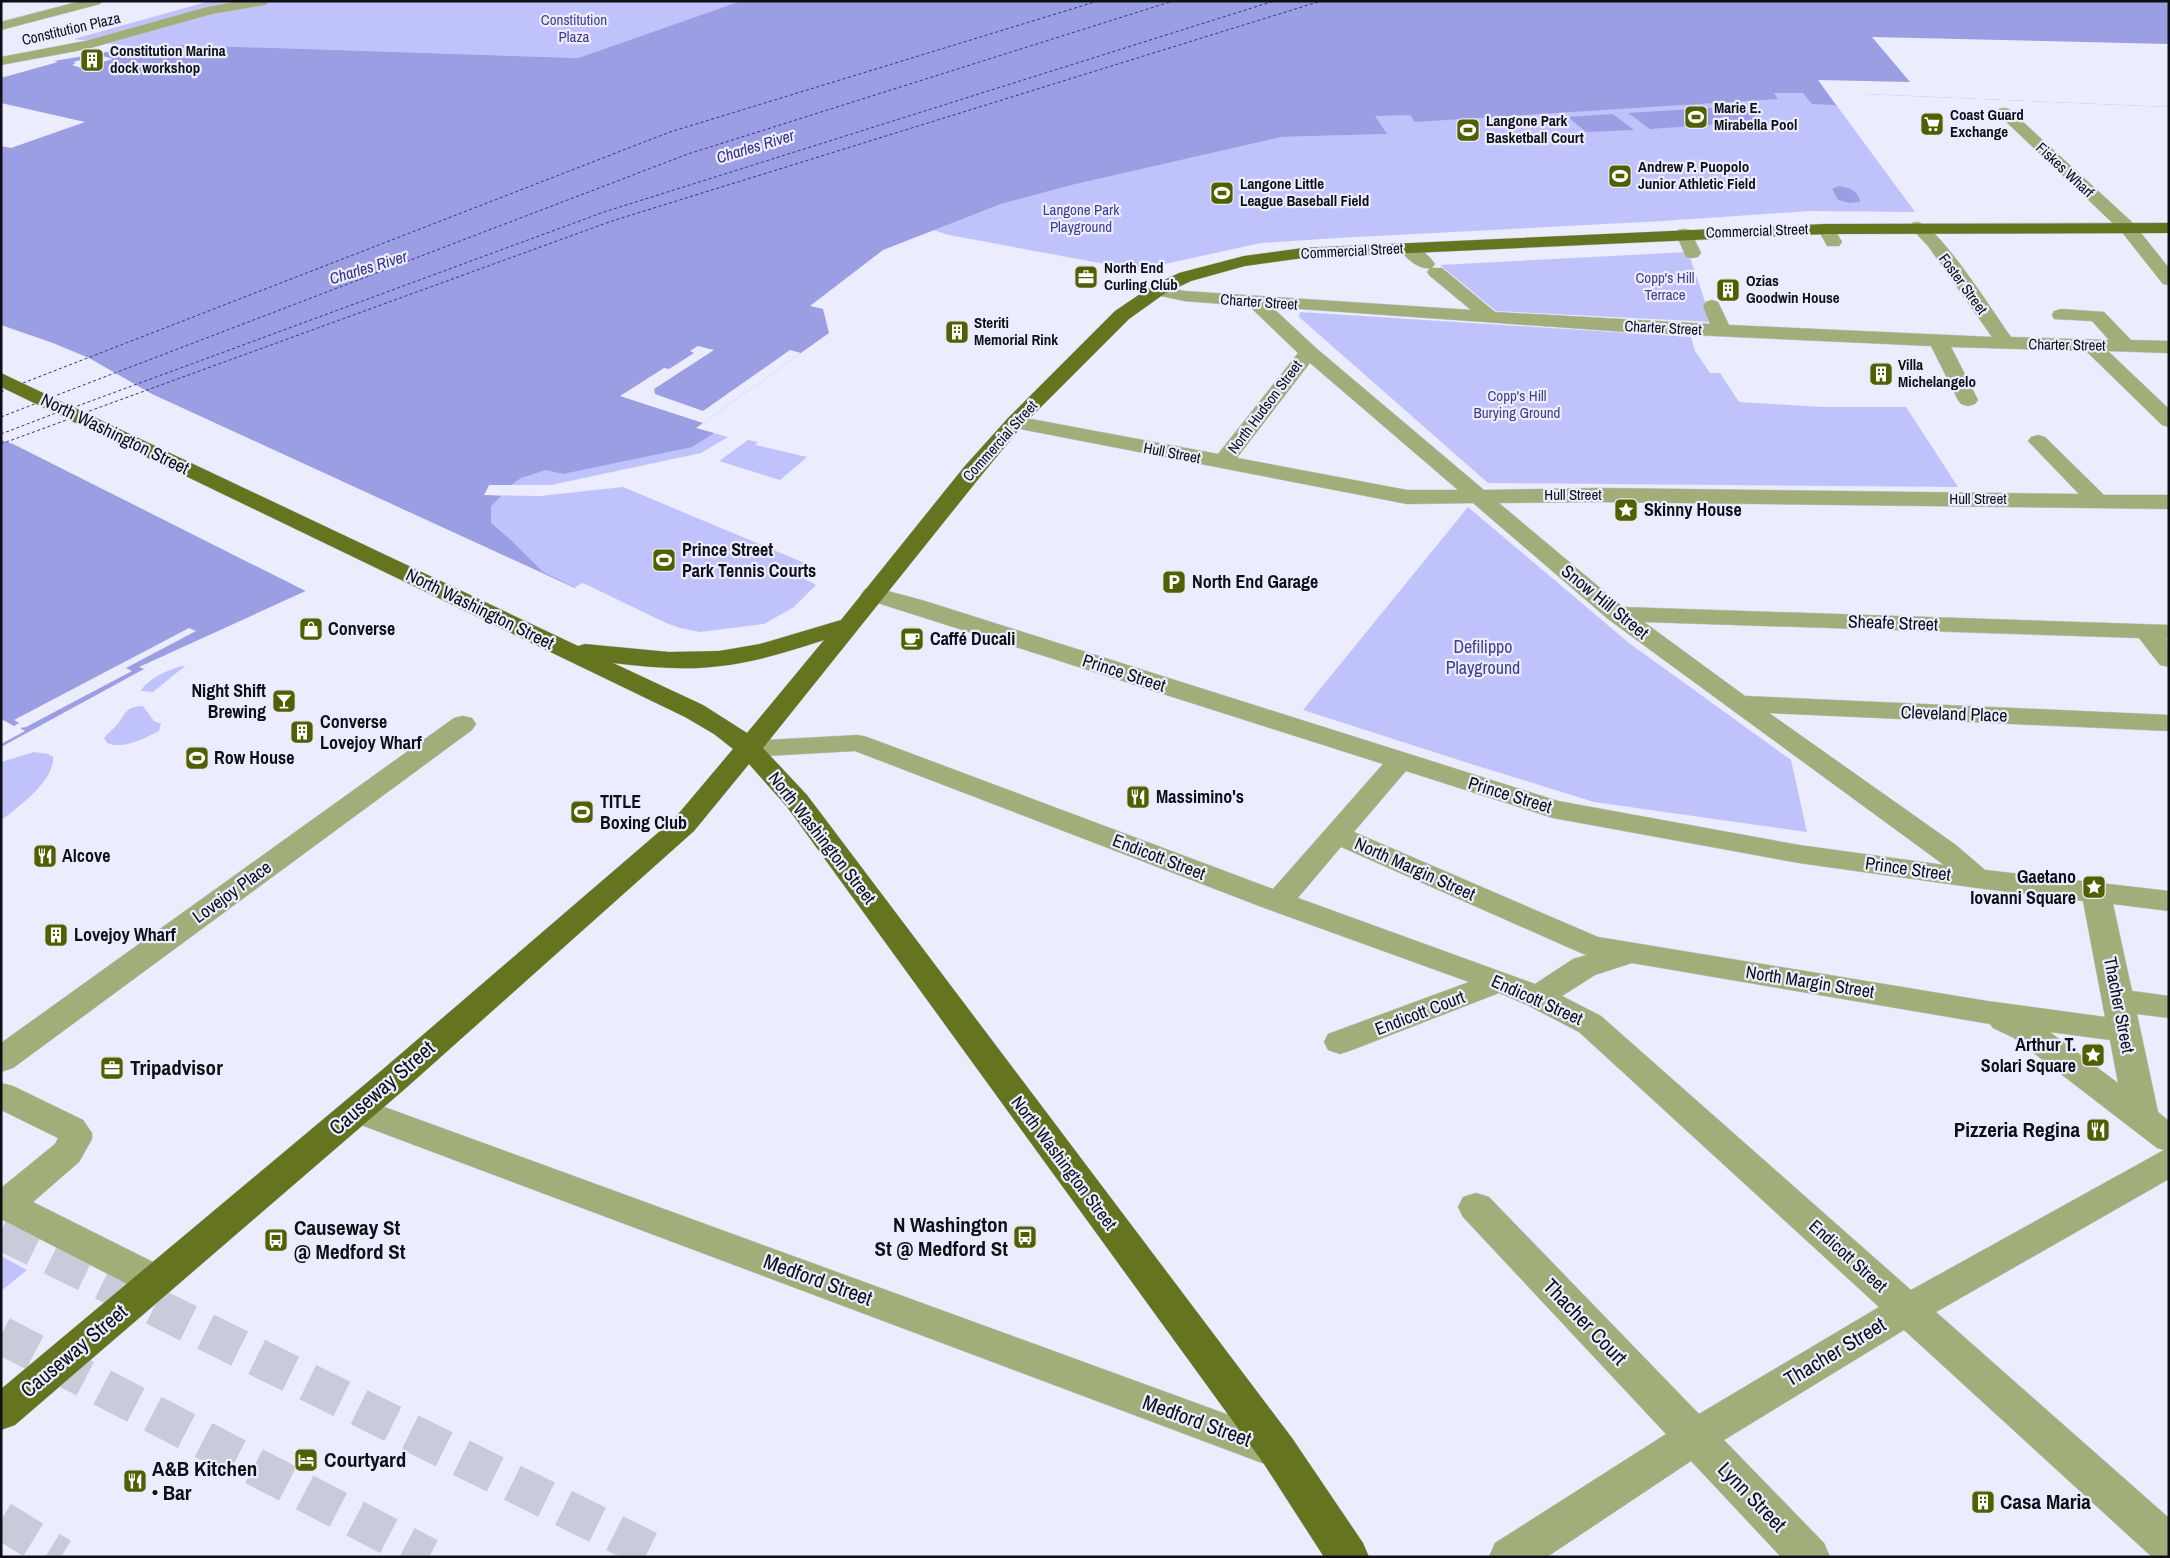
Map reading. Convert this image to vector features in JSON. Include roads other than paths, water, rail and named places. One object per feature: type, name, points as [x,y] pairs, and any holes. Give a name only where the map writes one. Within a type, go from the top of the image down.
[{"type":"main road","name":"Commercial Street","points":[[748,749],[972,472],[1015,422],[1104,331],[1134,305],[1158,290],[1185,277],[1270,256],[1684,234],[1830,235],[1918,227],[2169,228]]},
{"type":"main road","name":"North Washington Street","points":[[1,379],[705,716],[748,749],[779,780],[806,812],[1278,1451],[1348,1557]]},
{"type":"main road","points":[[556,645],[682,660],[719,658],[759,651],[849,625]]},
{"type":"main road","name":"Causeway Street","points":[[1,1413],[357,1110],[684,825],[748,749]]},
{"type":"street","points":[[1,26],[96,1]]},
{"type":"street","name":"Constitution Plaza","points":[[1,61],[86,45],[219,8],[265,1]]},
{"type":"street","name":"Fiskes Wharf","points":[[2004,112],[2127,228],[2169,280]]},
{"type":"street","name":"Foster Street","points":[[1918,227],[1934,242],[2006,343]]},
{"type":"street","points":[[1684,234],[1692,253]]},
{"type":"street","points":[[1406,248],[1492,318]]},
{"type":"street","points":[[1950,266],[1974,266]]},
{"type":"street","name":"Charter Street","points":[[1158,290],[1184,296],[1254,302],[1722,331],[1938,341],[2169,347]]},
{"type":"street","name":"Snow Hill Street","points":[[1254,302],[1308,352],[1617,614],[1739,704],[1946,851],[1977,878]]},
{"type":"street","points":[[1712,306],[1722,331]]},
{"type":"street","points":[[2061,314],[2097,316],[2126,346]]},
{"type":"street","points":[[1938,341],[1968,400]]},
{"type":"street","points":[[2091,345],[2169,421]]},
{"type":"street","name":"North Hudson Street","points":[[1223,462],[1308,352]]},
{"type":"street","name":"Hull Street","points":[[1015,422],[1396,495],[2160,502]]},
{"type":"street","points":[[2038,441],[2096,500]]},
{"type":"street","points":[[2160,502],[2169,521]]},
{"type":"street","name":"Prince Street","points":[[873,594],[926,609],[1524,801],[1578,815],[1799,854],[2169,901]]},
{"type":"street","name":"Sheafe Street","points":[[1617,614],[2157,632]]},
{"type":"street","points":[[2157,632],[2169,660]]},
{"type":"street","name":"Cleveland Place","points":[[1739,704],[2169,723]]},
{"type":"street","name":"Lovejoy Place","points":[[1,1060],[463,724]]},
{"type":"street","name":"Endicott Street","points":[[748,749],[858,744],[1278,902],[1499,981],[1538,997],[1590,1024],[2091,1476],[2169,1544]]},
{"type":"street","points":[[1278,902],[1400,761]]},
{"type":"street","name":"North Margin Street","points":[[1337,835],[1586,944],[1987,1012],[2124,1031]]},
{"type":"street","name":"Thacher Street","points":[[2096,892],[2142,1118]]},
{"type":"street","name":"North Margin Street","points":[[1538,997],[1584,967],[1633,952]]},
{"type":"street","name":"Endicott Court","points":[[1340,1042],[1468,995],[1499,981]]},
{"type":"street","points":[[2118,1000],[2169,1007]]},
{"type":"street","name":"North Margin Street","points":[[1987,1012],[2025,1030],[2169,1139]]},
{"type":"street","points":[[1,1095],[71,1129],[75,1133],[75,1139],[67,1153],[4,1204],[156,1281]]},
{"type":"street","name":"Medford Street","points":[[357,1110],[1278,1451]]},
{"type":"street","name":"Thacher Street","points":[[1510,1557],[1695,1436],[1907,1309],[2169,1162]]},
{"type":"street","name":"Thacher Court","points":[[1476,1207],[1695,1436]]},
{"type":"street","name":"Lynn Street","points":[[1695,1436],[1809,1557]]},
{"type":"water","name":"Charles River","points":[[741,1],[2169,1],[2169,107],[1865,94],[1839,109],[1835,105],[1812,104],[1803,93],[1774,93],[1778,99],[1415,122],[1410,115],[1375,116],[1387,134],[1282,137],[1072,185],[1001,204],[883,250],[810,306],[823,309],[829,333],[696,428],[714,433],[692,447],[563,474],[546,470],[521,478],[511,485],[489,485],[484,495],[501,496],[491,506],[491,523],[543,572],[576,588],[509,623],[310,589],[139,667],[144,669],[1,747],[1,146],[11,148],[85,122],[1,103],[1,78],[58,62],[54,61],[136,47],[182,45],[578,58]]},
{"type":"water","name":"Marie E. Mirabella Pool","points":[[1740,106],[1764,121],[1650,129],[1628,113]]},
{"type":"water","points":[[1613,114],[1634,130],[1586,132],[1568,117]]},
{"type":"water","points":[[1839,186],[1855,192],[1860,202],[1849,203],[1838,200],[1832,189]]},
{"type":"tunnel","points":[[1,1231],[663,1557]]},
{"type":"tunnel","points":[[1,1335],[429,1557]]},
{"type":"tunnel","points":[[1,1520],[61,1557]]},
{"type":"place","name":"Constitution Marina dock workshop","points":[[92,60]]},
{"type":"place","name":"Marie E. Mirabella Pool","points":[[1696,117]]},
{"type":"place","name":"Coast Guard Exchange","points":[[1932,124]]},
{"type":"place","name":"Langone Park Basketball Court","points":[[1468,130]]},
{"type":"place","name":"Andrew P. Puopolo Junior Athletic Field","points":[[1620,176]]},
{"type":"place","name":"Langone Little League Baseball Field","points":[[1222,193]]},
{"type":"place","name":"North End Curling Club","points":[[1086,277]]},
{"type":"place","name":"Ozias Goodwin House","points":[[1728,290]]},
{"type":"place","name":"Steriti Memorial Rink","points":[[957,332]]},
{"type":"place","name":"Villa Michelangelo","points":[[1881,374]]},
{"type":"place","name":"Skinny House","points":[[1626,510]]},
{"type":"place","name":"Prince Street Park Tennis Courts","points":[[664,560]]},
{"type":"place","name":"North End Garage","points":[[1174,582]]},
{"type":"place","name":"Converse","points":[[311,629]]},
{"type":"place","name":"Caffé Ducali","points":[[912,639]]},
{"type":"place","name":"Night Shift Brewing","points":[[284,701]]},
{"type":"place","name":"Converse Lovejoy Wharf","points":[[302,732]]},
{"type":"place","name":"Row House","points":[[197,758]]},
{"type":"place","name":"Massimino's","points":[[1138,797]]},
{"type":"place","name":"TITLE Boxing Club","points":[[582,812]]},
{"type":"place","name":"Alcove","points":[[45,856]]},
{"type":"place","name":"Gaetano Iovanni Square","points":[[2094,887]]},
{"type":"place","name":"Lovejoy Wharf","points":[[56,935]]},
{"type":"place","name":"Arthur T. Solari Square","points":[[2093,1055]]},
{"type":"place","name":"Tripadvisor","points":[[112,1068]]},
{"type":"place","name":"Pizzeria Regina","points":[[2098,1130]]},
{"type":"place","name":"N Washington St @ Medford St","points":[[1025,1237]]},
{"type":"place","name":"Causeway St @ Medford St","points":[[276,1240]]},
{"type":"place","name":"Courtyard","points":[[306,1460]]},
{"type":"place","name":"A&B Kitchen • Bar","points":[[135,1481]]},
{"type":"place","name":"Casa Maria","points":[[1983,1502]]},
{"type":"park label","name":"Langone Park Playground","points":[[1081,218]]},
{"type":"park label","name":"Copp's Hill Terrace","points":[[1665,286]]},
{"type":"park label","name":"Copp's Hill Burying Ground","points":[[1517,404]]},
{"type":"park label","name":"Defilippo Playground","points":[[1483,658]]}]
